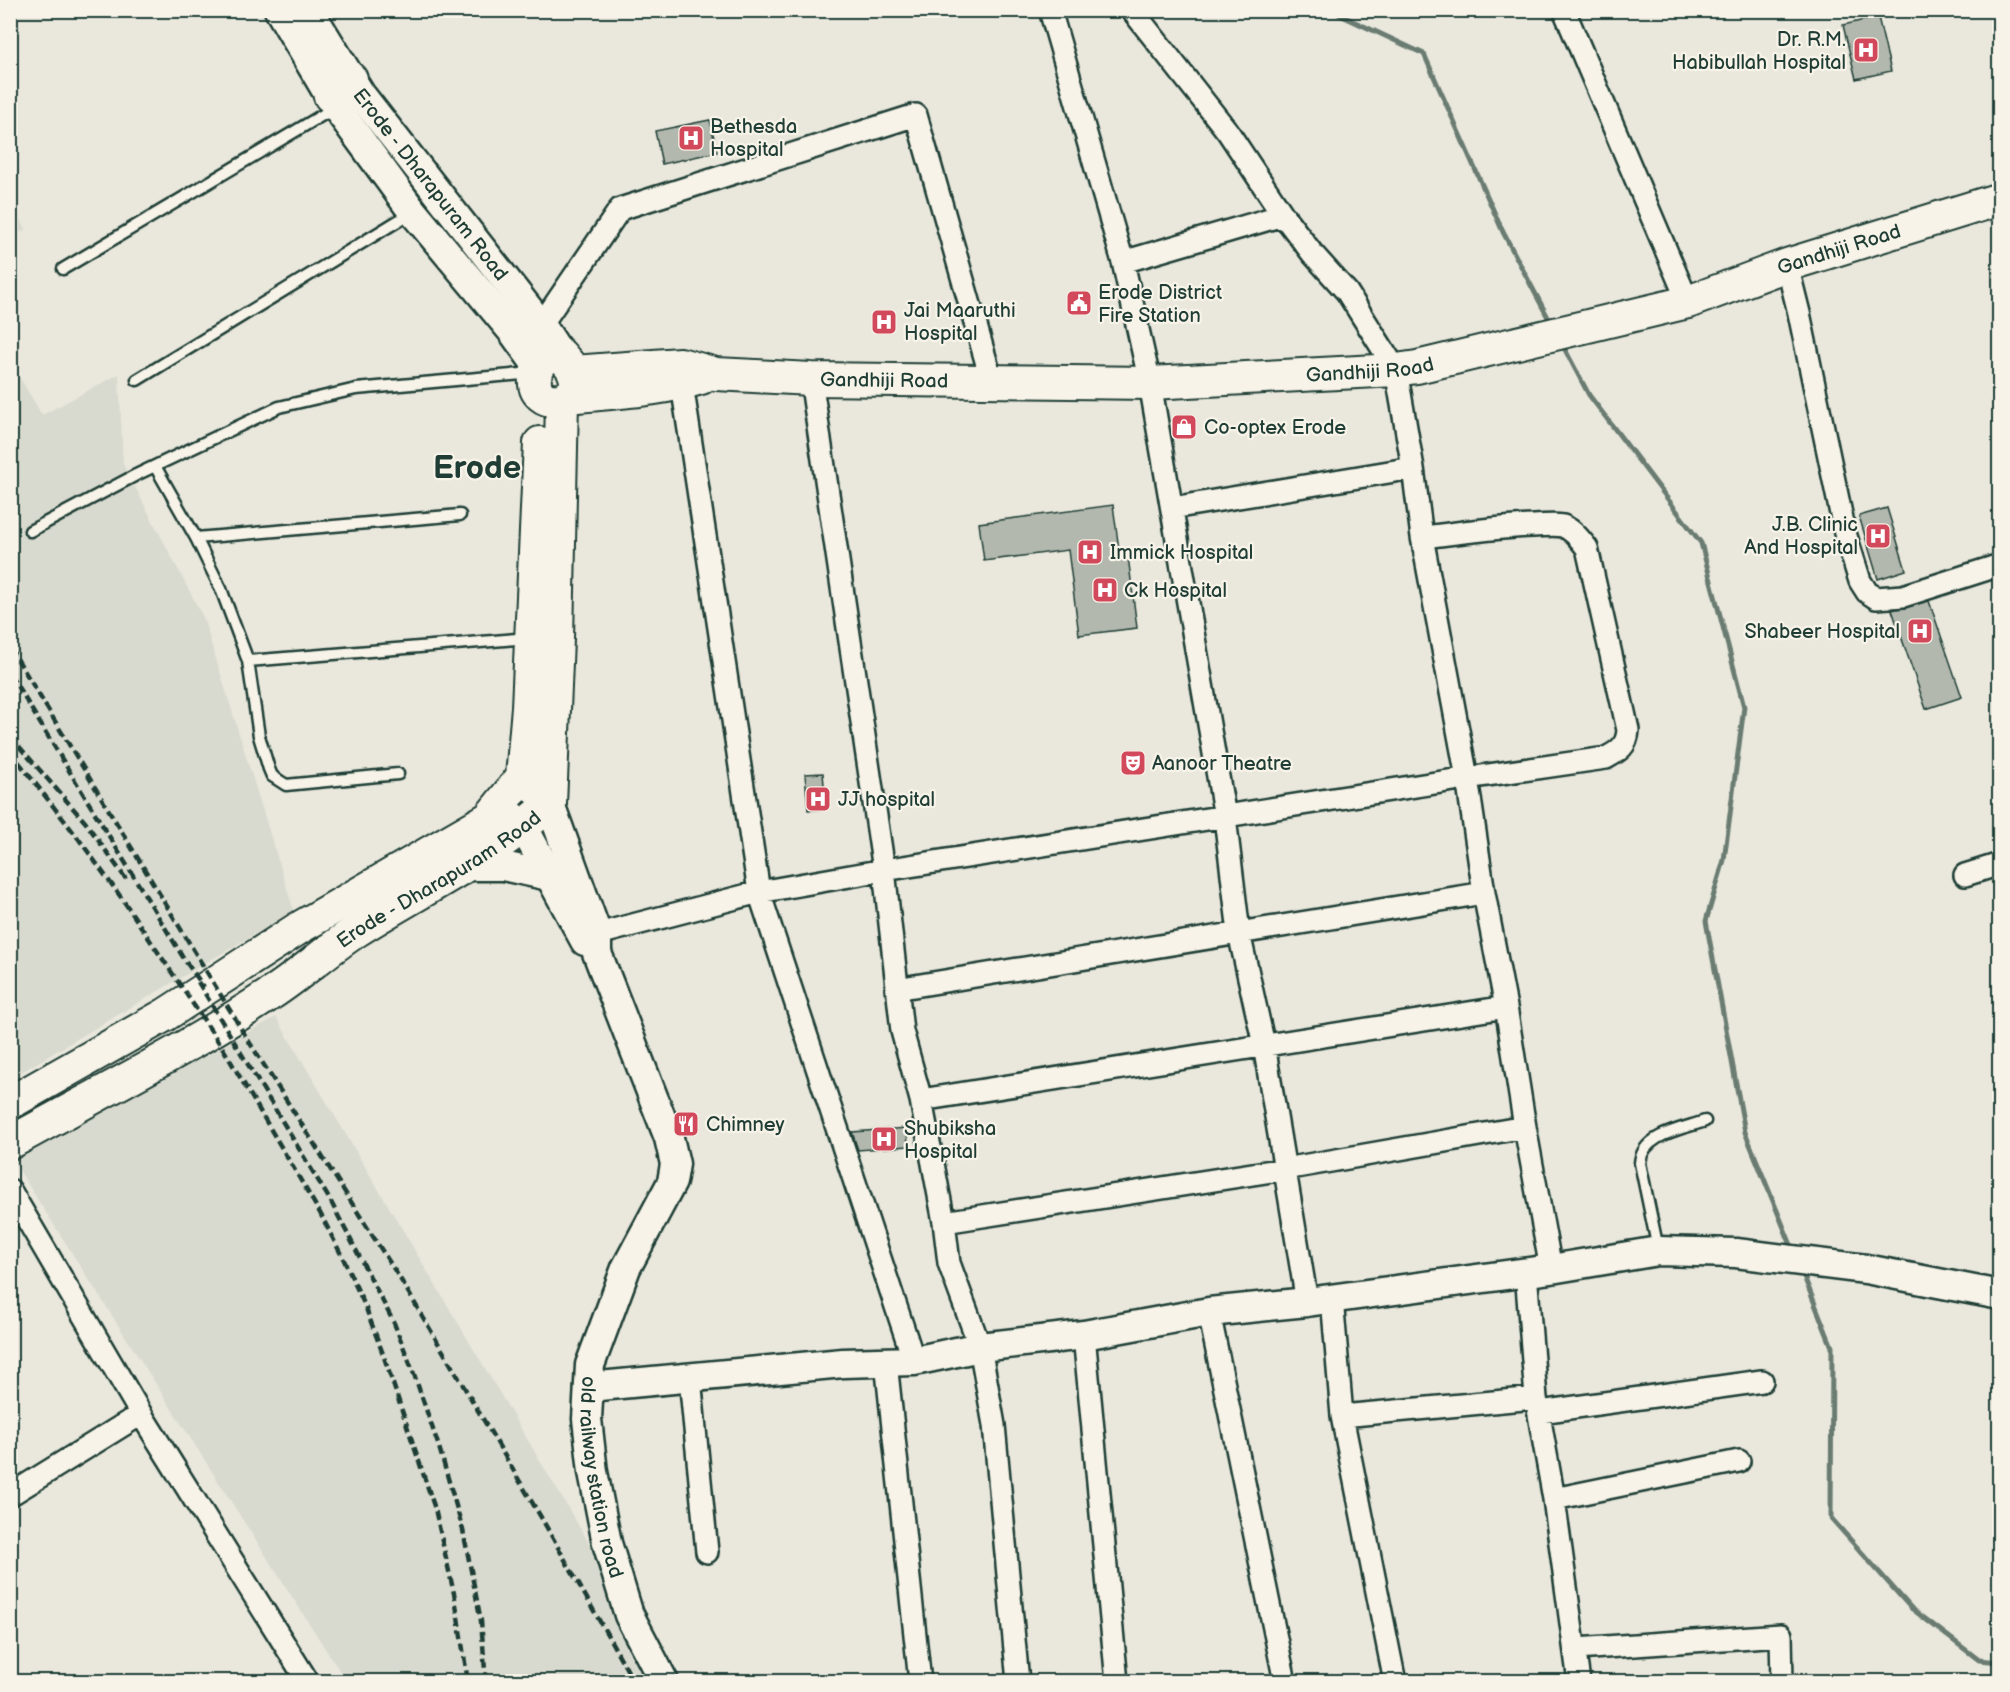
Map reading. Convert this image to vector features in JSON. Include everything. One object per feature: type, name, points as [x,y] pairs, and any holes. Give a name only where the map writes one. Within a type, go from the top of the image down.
[{"type":"main road","name":"Gandhiji Road","points":[[555,380],[680,364],[716,374],[811,379],[992,382],[1150,383],[1406,369],[1629,318],[1688,302],[1787,265],[2000,199]]},
{"type":"main road","name":"Gandhiji Road","points":[[555,380],[682,384],[716,374]]},
{"type":"main road","name":"Erode - Dharapuram Road","points":[[10,1103],[165,1015],[299,928],[489,818],[522,777],[531,638],[555,380]]},
{"type":"main road","name":"Erode - Dharapuram Road","points":[[10,1143],[182,1048],[273,993],[355,932],[467,866],[524,828],[550,804],[557,639],[555,380]]},
{"type":"street","points":[[279,10],[339,94],[413,212],[555,380]]},
{"type":"street","name":"Erode - Dharapuram Road","points":[[309,10],[339,94],[361,95],[541,325],[555,380]]},
{"type":"street","points":[[1050,10],[1123,262],[1150,383],[1225,817],[1239,933],[1264,1045],[1285,1169],[1320,1300],[1395,1682]]},
{"type":"street","points":[[1132,10],[1228,132],[1312,253],[1347,292],[1406,369],[1413,468],[1422,537],[1467,778],[1484,893],[1506,1006],[1525,1127],[1538,1270],[1538,1405],[1554,1499],[1579,1682]]},
{"type":"street","points":[[1564,10],[1688,302]]},
{"type":"street","points":[[541,325],[620,209],[916,114],[992,382]]},
{"type":"street","points":[[1123,262],[1283,214]]},
{"type":"street","points":[[1787,265],[1845,533],[1860,581],[1867,592],[1876,598],[1903,596],[2000,565]]},
{"type":"street","points":[[811,379],[884,870],[902,1031],[921,1100],[944,1222],[949,1263],[980,1347],[994,1425],[1018,1682]]},
{"type":"street","points":[[682,384],[759,892],[900,1362],[920,1682]]},
{"type":"street","points":[[1172,508],[1413,468]]},
{"type":"street","points":[[592,942],[759,892],[884,870],[1606,758],[1618,751],[1625,744],[1628,730],[1587,548],[1573,532],[1562,526],[1551,525],[1422,537]]},
{"type":"street","points":[[522,777],[550,804],[592,942]]},
{"type":"street","points":[[501,804],[524,828],[549,876],[592,942]]},
{"type":"street","points":[[1965,875],[2000,864]]},
{"type":"street","points":[[467,866],[503,866],[549,876]]},
{"type":"street","points":[[896,989],[1484,893]]},
{"type":"street","name":"old railway station road","points":[[592,942],[669,1138],[675,1164],[672,1182],[626,1268],[590,1365],[588,1430],[593,1472],[607,1544],[629,1615],[664,1682]]},
{"type":"street","points":[[921,1100],[1506,1006]]},
{"type":"street","points":[[944,1222],[1285,1169],[1525,1127]]},
{"type":"street","points":[[10,1190],[141,1414],[308,1682]]},
{"type":"street","points":[[589,1387],[843,1363],[900,1362],[980,1347],[1084,1335],[1209,1312],[1320,1300],[1659,1251],[1736,1253],[1866,1269],[2000,1295]]},
{"type":"street","points":[[1209,1312],[1285,1682]]},
{"type":"street","points":[[1084,1335],[1117,1682]]},
{"type":"street","points":[[690,1378],[707,1552]]},
{"type":"street","points":[[1342,1416],[1538,1405],[1762,1381]]},
{"type":"street","points":[[10,1496],[141,1414]]},
{"type":"street","points":[[1554,1499],[1739,1461]]},
{"type":"street","points":[[1576,1649],[1781,1635],[1782,1682]]},
{"type":"lane","points":[[63,269],[339,94]]},
{"type":"lane","points":[[137,380],[413,212]]},
{"type":"lane","points":[[30,531],[264,413],[321,396],[356,389],[555,380]]},
{"type":"lane","points":[[155,466],[221,590],[248,661],[261,746],[272,776],[286,785],[298,785],[398,774]]},
{"type":"lane","points":[[195,538],[460,515]]},
{"type":"lane","points":[[248,661],[531,638]]},
{"type":"lane","points":[[1659,1251],[1640,1156],[1644,1148],[1657,1138],[1705,1121]]},
{"type":"shaded area","points":[[10,203],[26,229],[11,238],[10,238]]},
{"type":"shaded area","points":[[10,361],[42,415],[119,374],[123,464],[203,617],[294,911],[11,1078]]},
{"type":"shaded area","points":[[276,1017],[671,1681],[346,1681],[13,1161]]},
{"type":"building","points":[[1878,17],[1891,71],[1856,79],[1843,25]]},
{"type":"building","points":[[710,120],[717,152],[662,164],[655,131]]},
{"type":"building","points":[[1113,505],[1120,557],[1128,556],[1137,628],[1079,635],[1068,550],[984,561],[979,523]]},
{"type":"building","points":[[1887,508],[1906,570],[1878,579],[1859,516]]},
{"type":"building","points":[[1929,601],[1962,697],[1926,709],[1892,610]]},
{"type":"building","points":[[823,773],[826,809],[808,810],[805,774]]},
{"type":"building","points":[[907,1128],[908,1146],[858,1150],[852,1132]]},
{"type":"waterway","points":[[1334,10],[1340,15],[1424,54],[1503,232],[1552,325]]},
{"type":"waterway","points":[[1561,342],[1589,395],[1701,543],[1744,707],[1724,860],[1706,921],[1745,1132],[1793,1250]]},
{"type":"waterway","points":[[1801,1269],[1832,1347],[1831,1518],[1911,1608],[1979,1660],[2000,1662]]},
{"type":"railway","points":[[10,647],[248,1040],[404,1285],[542,1519],[634,1682]]},
{"type":"railway","points":[[10,674],[186,962],[204,987]]},
{"type":"railway","points":[[10,736],[86,823],[126,879]]},
{"type":"railway","points":[[10,751],[123,900],[224,1050],[320,1213],[343,1258],[365,1306],[383,1354],[435,1509],[455,1598],[468,1682]]},
{"type":"railway","points":[[198,982],[330,1200],[394,1323],[439,1447],[463,1530],[481,1621],[486,1682]]},
{"type":"place","name":"Dr. R.M. Habibullah Hospital","points":[[1866,50]]},
{"type":"place","name":"Bethesda Hospital","points":[[691,138]]},
{"type":"place","name":"Erode District Fire Station","points":[[1079,303]]},
{"type":"place","name":"Jai Maaruthi Hospital","points":[[884,322]]},
{"type":"place","name":"Co-optex Erode","points":[[1184,427]]},
{"type":"place","name":"J.B. Clinic And Hospital","points":[[1878,536]]},
{"type":"place","name":"Immick Hospital","points":[[1090,552]]},
{"type":"place","name":"Ck Hospital","points":[[1105,590]]},
{"type":"place","name":"Shabeer Hospital","points":[[1920,631]]},
{"type":"place","name":"Aanoor Theatre","points":[[1133,763]]},
{"type":"place","name":"JJ hospital","points":[[818,799]]},
{"type":"place","name":"Chimney","points":[[686,1124]]},
{"type":"place","name":"Shubiksha Hospital","points":[[884,1139]]},
{"type":"district","name":"Erode","points":[[477,467]]}]
